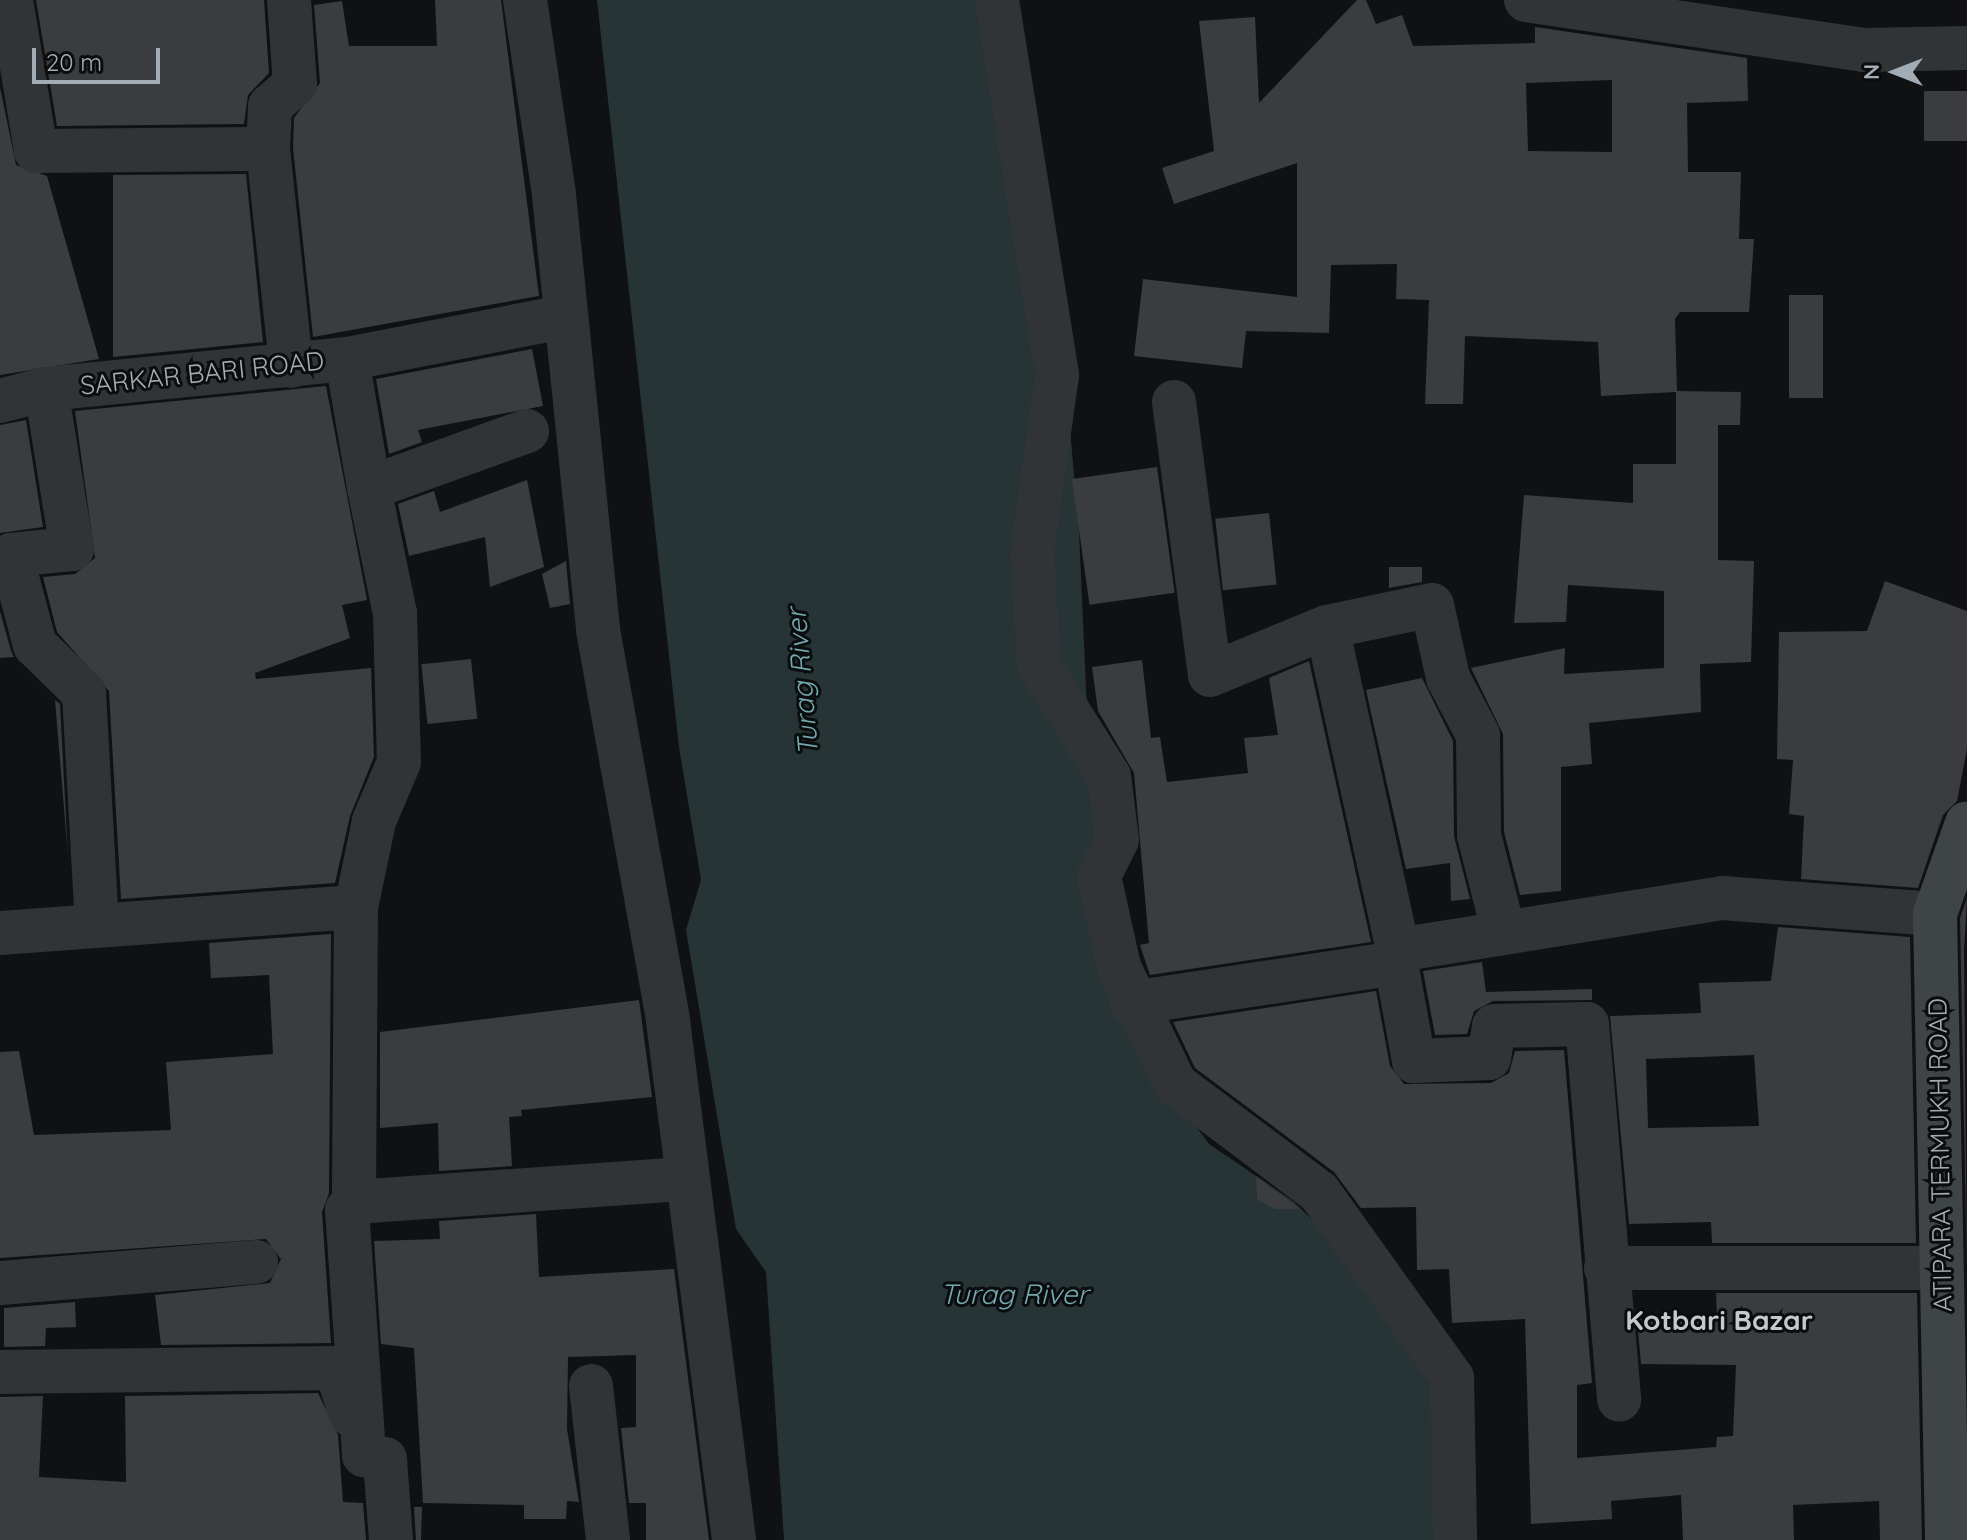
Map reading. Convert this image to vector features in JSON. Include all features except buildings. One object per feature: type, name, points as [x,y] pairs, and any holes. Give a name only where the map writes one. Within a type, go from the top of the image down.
[{"type":"main road","name":"ATIPARA TERMUKH ROAD","points":[[1947,1540],[1957,1361],[1939,1268],[1935,914],[1967,823]]},
{"type":"street","points":[[11,0],[36,151],[268,149]]},
{"type":"street","points":[[289,0],[295,84],[270,106],[268,149],[291,366]]},
{"type":"street","points":[[525,0],[598,630],[668,1021],[685,1179],[734,1540]]},
{"type":"street","points":[[997,0],[1057,375],[1032,553],[1039,665],[1109,776],[1117,840],[1099,876],[1132,1003],[1175,1084],[1319,1192],[1452,1378],[1455,1540]]},
{"type":"street","points":[[1526,0],[1864,50],[1967,48]]},
{"type":"street","points":[[347,359],[564,317]]},
{"type":"street","name":"SARKAR BARI ROAD","points":[[0,401],[46,389],[347,359],[395,613],[399,762],[374,821],[356,907],[354,1202],[347,1210],[364,1455]]},
{"type":"street","points":[[46,389],[72,549],[11,555],[35,645],[84,693],[97,924]]},
{"type":"street","points":[[1174,402],[1210,675],[1327,627],[1432,605],[1448,678],[1478,735],[1479,835],[1504,933]]},
{"type":"street","points":[[369,488],[527,431]]},
{"type":"street","points":[[1327,627],[1397,956],[1414,1061],[1489,1058],[1494,1026],[1587,1024],[1619,1400]]},
{"type":"street","points":[[1132,1003],[1397,956],[1504,933],[1722,898],[1935,914]]},
{"type":"street","points":[[0,933],[356,907]]},
{"type":"street","points":[[354,1202],[685,1179]]},
{"type":"street","points":[[0,1283],[256,1262]]},
{"type":"street","points":[[1606,1268],[1939,1268]]},
{"type":"street","points":[[0,1372],[336,1368],[364,1455],[385,1459],[391,1540]]},
{"type":"street","points":[[591,1386],[608,1540]]},
{"type":"water","name":"Turag River","points":[[597,0],[1005,0],[1053,236],[1079,531],[1091,800],[1148,1062],[1209,1144],[1293,1201],[1437,1343],[1445,1540],[784,1540],[766,1272],[736,1229],[686,930],[701,880],[679,747]]},
{"type":"district","name":"Kotbari Bazar","points":[[1719,1320]]}]
